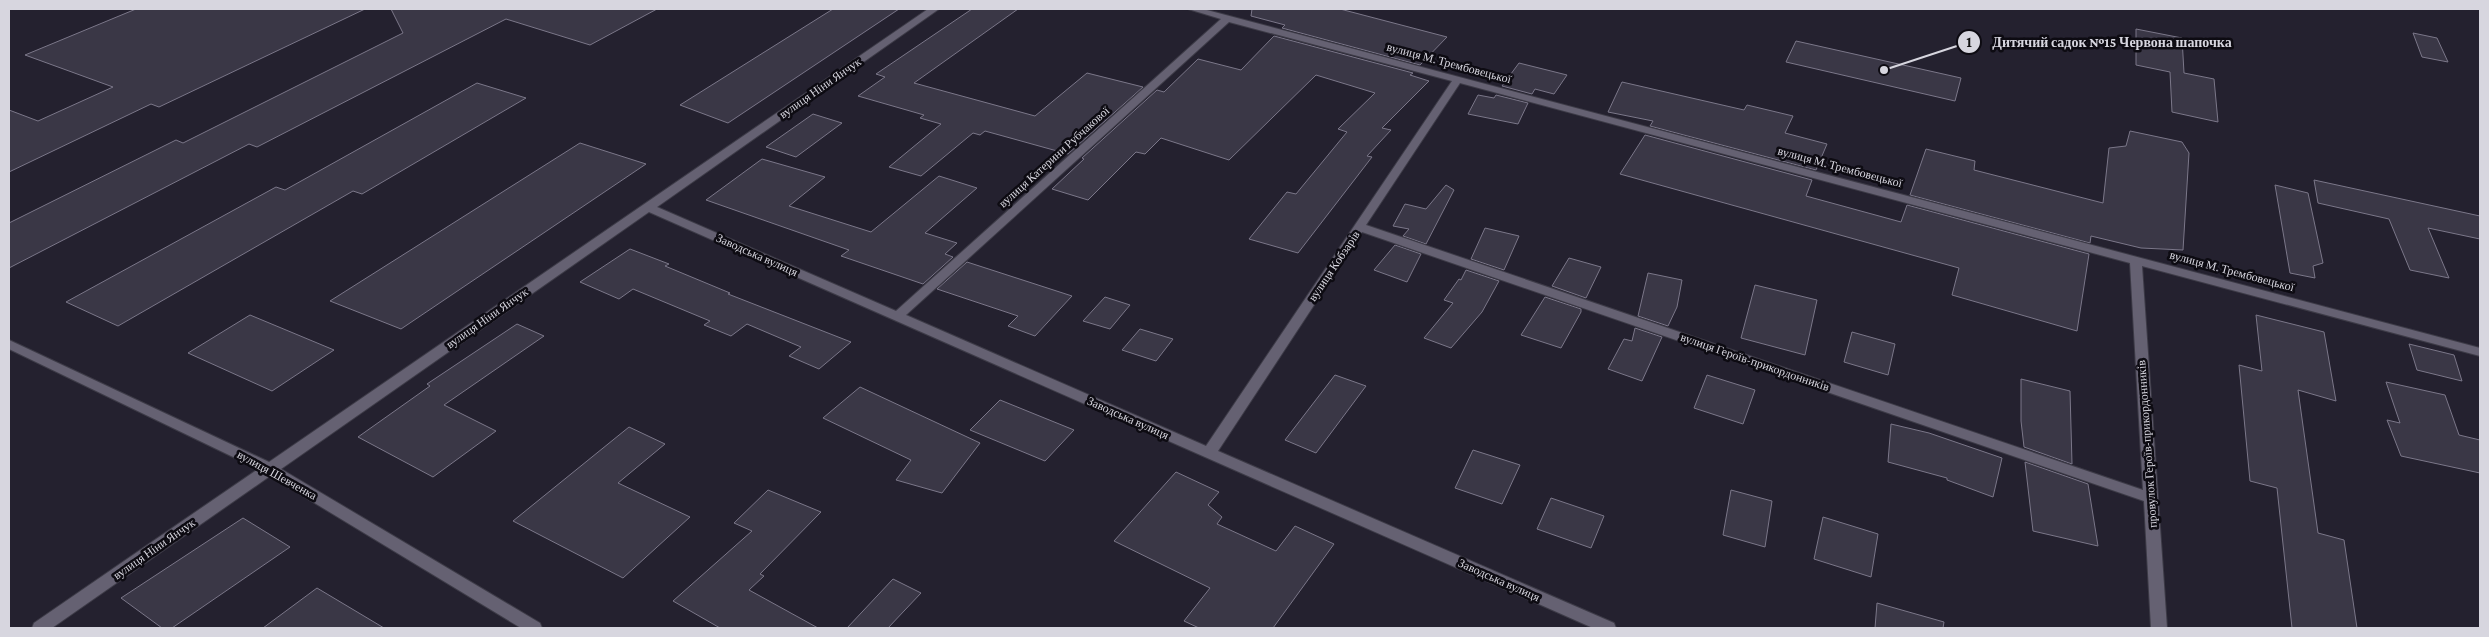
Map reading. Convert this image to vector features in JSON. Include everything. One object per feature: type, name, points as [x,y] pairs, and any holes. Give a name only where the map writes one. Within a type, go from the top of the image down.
[{"type":"street","name":"вулиця Ніни Янчук","points":[[40,628],[934,9]]},
{"type":"street","name":"вулиця М. Трембовецької","points":[[1194,9],[2480,352]]},
{"type":"street","name":"вулиця Катерини Рубчакової","points":[[898,316],[1228,18]]},
{"type":"street","name":"вулиця Кобзарів","points":[[1209,453],[1458,79]]},
{"type":"street","name":"Заводська вулиця","points":[[648,207],[1608,628]]},
{"type":"street","name":"вулиця Героїв-прикордонників","points":[[1360,227],[2151,498]]},
{"type":"street","name":"провулок Героїв-прикордонників","points":[[2136,260],[2159,628]]},
{"type":"street","name":"вулиця Шевченка","points":[[9,344],[270,468],[534,628]]},
{"type":"building","points":[[136,9],[365,9],[159,107],[151,104],[9,172],[9,110],[38,121],[113,87],[25,55]]},
{"type":"building","points":[[391,9],[657,9],[590,45],[506,19],[257,147],[249,144],[9,268],[9,223],[176,140],[183,143],[403,33]]},
{"type":"building","points":[[833,9],[899,9],[728,123],[680,105]]},
{"type":"building","points":[[972,9],[1018,9],[914,83],[1035,116],[1087,73],[1143,87],[1068,154],[985,131],[980,135],[973,133],[921,176],[889,167],[941,124],[920,118],[924,115],[858,96],[885,77],[876,74]]},
{"type":"building","points":[[1252,9],[1340,9],[1447,37],[1420,65],[1282,28],[1285,25],[1251,16]]},
{"type":"building","points":[[2136,29],[2182,38],[2184,73],[2214,79],[2218,122],[2172,112],[2170,72],[2136,65]]},
{"type":"building","points":[[2413,33],[2437,38],[2448,62],[2422,57]]},
{"type":"building","points":[[1274,36],[1413,73],[1410,75],[1429,81],[1382,128],[1391,130],[1367,156],[1372,157],[1298,253],[1249,239],[1287,192],[1296,194],[1347,132],[1338,129],[1375,93],[1316,75],[1229,160],[1161,138],[1145,154],[1136,152],[1088,200],[1052,189],[1084,159],[1082,158],[1157,90],[1164,92],[1198,59],[1241,70]]},
{"type":"building","points":[[1796,41],[1961,78],[1955,101],[1786,62]]},
{"type":"building","points":[[1519,63],[1567,75],[1554,94],[1535,89],[1532,94],[1502,86]]},
{"type":"building","points":[[1622,82],[1744,110],[1747,105],[1793,116],[1785,133],[1827,144],[1816,170],[1650,126],[1653,121],[1608,112]]},
{"type":"building","points":[[477,83],[526,98],[362,194],[353,191],[118,326],[66,302],[276,187],[285,190]]},
{"type":"building","points":[[1478,95],[1494,98],[1496,95],[1528,103],[1518,124],[1468,114]]},
{"type":"building","points":[[813,114],[842,123],[796,157],[766,147]]},
{"type":"building","points":[[2130,131],[2182,142],[2189,153],[2183,250],[2141,248],[2091,236],[2090,243],[1910,195],[1926,149],[1975,161],[1974,170],[2103,203],[2109,148],[2126,146]]},
{"type":"building","points":[[1645,135],[1812,180],[1806,196],[1901,222],[1907,205],[2089,254],[2077,331],[1952,295],[1959,268],[1620,174]]},
{"type":"building","points":[[580,143],[646,164],[401,329],[330,301]]},
{"type":"building","points":[[762,159],[825,177],[789,206],[871,232],[939,176],[977,188],[925,233],[957,243],[945,254],[953,257],[923,284],[841,256],[849,250],[706,200]]},
{"type":"building","points":[[2314,180],[2480,216],[2480,239],[2428,228],[2449,278],[2410,270],[2389,219],[2318,203]]},
{"type":"building","points":[[1446,185],[1454,190],[1426,244],[1403,236],[1409,229],[1393,226],[1405,204],[1426,209]]},
{"type":"building","points":[[2275,185],[2308,193],[2323,263],[2313,266],[2315,278],[2290,273]]},
{"type":"building","points":[[1485,228],[1519,236],[1504,270],[1471,259]]},
{"type":"building","points":[[1395,245],[1421,254],[1407,282],[1374,270]]},
{"type":"building","points":[[630,249],[669,264],[665,266],[730,293],[728,294],[851,342],[819,369],[789,356],[801,347],[747,324],[731,336],[704,325],[710,321],[633,289],[619,299],[580,282]]},
{"type":"building","points":[[1569,258],[1601,267],[1586,298],[1552,286]]},
{"type":"building","points":[[967,262],[1072,296],[1035,336],[1008,326],[1018,316],[937,289]]},
{"type":"building","points":[[1466,270],[1499,281],[1482,312],[1451,348],[1424,338],[1453,303],[1444,300],[1459,279],[1461,280]]},
{"type":"building","points":[[1648,273],[1682,280],[1677,307],[1668,326],[1638,316]]},
{"type":"building","points":[[1755,285],[1817,300],[1805,355],[1741,338]]},
{"type":"building","points":[[1105,297],[1130,305],[1110,329],[1083,321]]},
{"type":"building","points":[[1545,297],[1581,309],[1561,348],[1521,335]]},
{"type":"building","points":[[250,315],[334,350],[272,391],[188,353]]},
{"type":"building","points":[[2256,315],[2324,332],[2336,401],[2298,390],[2318,533],[2344,540],[2357,628],[2292,628],[2277,488],[2250,481],[2239,365],[2262,371]]},
{"type":"building","points":[[517,324],[544,336],[444,405],[496,431],[433,477],[358,437],[430,386],[427,384]]},
{"type":"building","points":[[1635,328],[1662,337],[1642,381],[1608,369],[1624,339],[1632,341]]},
{"type":"building","points":[[1140,329],[1173,339],[1156,361],[1122,350]]},
{"type":"building","points":[[1852,332],[1895,344],[1888,375],[1844,362]]},
{"type":"building","points":[[2409,344],[2454,355],[2462,381],[2417,370]]},
{"type":"building","points":[[1335,375],[1366,386],[1316,453],[1285,440]]},
{"type":"building","points":[[1707,375],[1755,390],[1743,424],[1694,408]]},
{"type":"building","points":[[2021,379],[2070,391],[2072,464],[2024,447],[2021,421]]},
{"type":"building","points":[[2386,382],[2445,395],[2459,435],[2480,440],[2480,473],[2401,456],[2387,420],[2400,423]]},
{"type":"building","points":[[860,387],[980,443],[942,493],[896,480],[911,460],[823,418]]},
{"type":"building","points":[[1000,400],[1074,430],[1045,461],[970,430]]},
{"type":"building","points":[[1891,424],[1929,433],[2002,458],[1993,497],[1947,480],[1947,478],[1888,462]]},
{"type":"building","points":[[629,427],[665,444],[618,483],[690,517],[623,578],[513,521]]},
{"type":"building","points":[[1473,450],[1520,465],[1502,504],[1455,488]]},
{"type":"building","points":[[2025,462],[2088,484],[2098,546],[2033,531]]},
{"type":"building","points":[[1176,472],[1219,492],[1208,505],[1222,517],[1217,524],[1276,551],[1295,526],[1334,544],[1273,628],[1199,628],[1184,621],[1210,588],[1114,541]]},
{"type":"building","points":[[768,490],[821,512],[760,574],[764,576],[749,590],[818,628],[720,628],[673,601],[752,531],[734,523]]},
{"type":"building","points":[[1731,490],[1772,501],[1765,547],[1723,535]]},
{"type":"building","points":[[1551,498],[1604,516],[1591,548],[1537,529]]},
{"type":"building","points":[[1823,517],[1878,534],[1871,577],[1814,559]]},
{"type":"building","points":[[243,518],[290,547],[172,628],[162,628],[121,598]]},
{"type":"building","points":[[893,579],[921,593],[888,628],[847,628]]},
{"type":"building","points":[[317,588],[384,628],[263,628]]},
{"type":"building","points":[[1877,603],[1944,622],[1943,628],[1875,628]]},
{"type":"place","name":"Дитячий садок №15 Червона шапочка","points":[[1884,70]]}]
